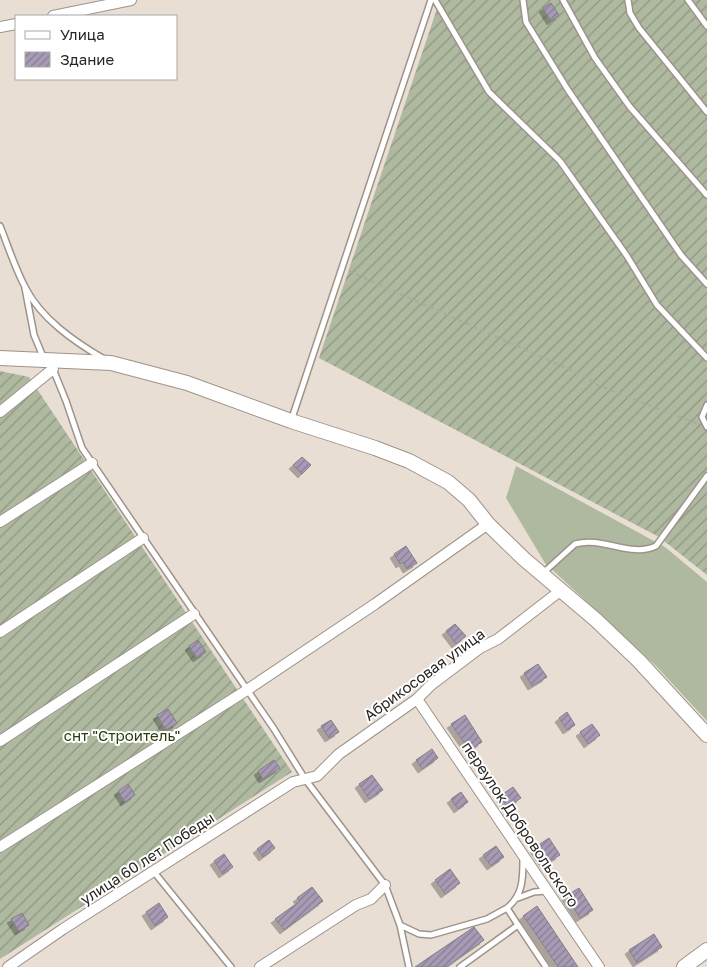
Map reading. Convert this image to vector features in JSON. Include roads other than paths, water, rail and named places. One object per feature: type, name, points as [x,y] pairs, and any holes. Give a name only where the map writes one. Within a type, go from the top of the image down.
[{"type":"street","points":[[58,15],[131,0]]},
{"type":"street","points":[[0,27],[15,24]]},
{"type":"street","points":[[0,358],[49,364],[110,363],[187,383],[409,461],[448,482],[468,500],[488,524],[639,661],[707,735]]},
{"type":"street","points":[[0,412],[49,364]]},
{"type":"street","points":[[0,522],[92,463]]},
{"type":"street","points":[[0,847],[247,690],[375,604],[488,524]]},
{"type":"street","points":[[0,632],[143,538]]},
{"type":"street","name":"Абрикосовая улица","points":[[305,779],[317,776],[339,754],[417,699],[431,685],[480,648],[498,640],[560,591]]},
{"type":"street","points":[[0,741],[194,614]]},
{"type":"street","name":"переулок Добровольского","points":[[417,699],[599,967]]},
{"type":"street","name":"улица 60 лет Победы","points":[[8,967],[63,929],[292,782],[305,779]]},
{"type":"street","points":[[260,967],[356,905],[371,899],[385,885]]},
{"type":"street","points":[[684,967],[707,950]]},
{"type":"lane","points":[[291,421],[431,0]]},
{"type":"lane","points":[[435,0],[488,92],[560,160],[622,248],[657,305],[707,358]]},
{"type":"lane","points":[[523,0],[526,22],[568,90],[681,255],[707,284]]},
{"type":"lane","points":[[563,0],[595,58],[630,107],[707,195]]},
{"type":"lane","points":[[628,0],[630,13],[639,28],[707,112]]},
{"type":"lane","points":[[688,0],[707,26]]},
{"type":"lane","points":[[0,226],[25,288],[34,335],[49,364],[82,448],[247,690],[305,779],[385,885],[400,925],[409,967]]},
{"type":"lane","points":[[25,288],[39,308],[57,325],[79,344],[110,363]]},
{"type":"lane","points":[[706,426],[702,417],[707,405]]},
{"type":"lane","points":[[542,574],[575,544],[581,542],[601,542],[638,551],[656,546],[707,476]]},
{"type":"lane","points":[[518,898],[523,881],[523,853]]},
{"type":"lane","points":[[154,872],[231,967]]},
{"type":"lane","points":[[400,925],[419,934],[431,934],[487,919],[507,908],[518,898],[534,892],[549,891]]},
{"type":"lane","points":[[507,908],[546,967]]},
{"type":"lane","points":[[460,967],[518,925]]},
{"type":"park label","name":"снт \"Строитель\"","points":[[122,735]]}]
